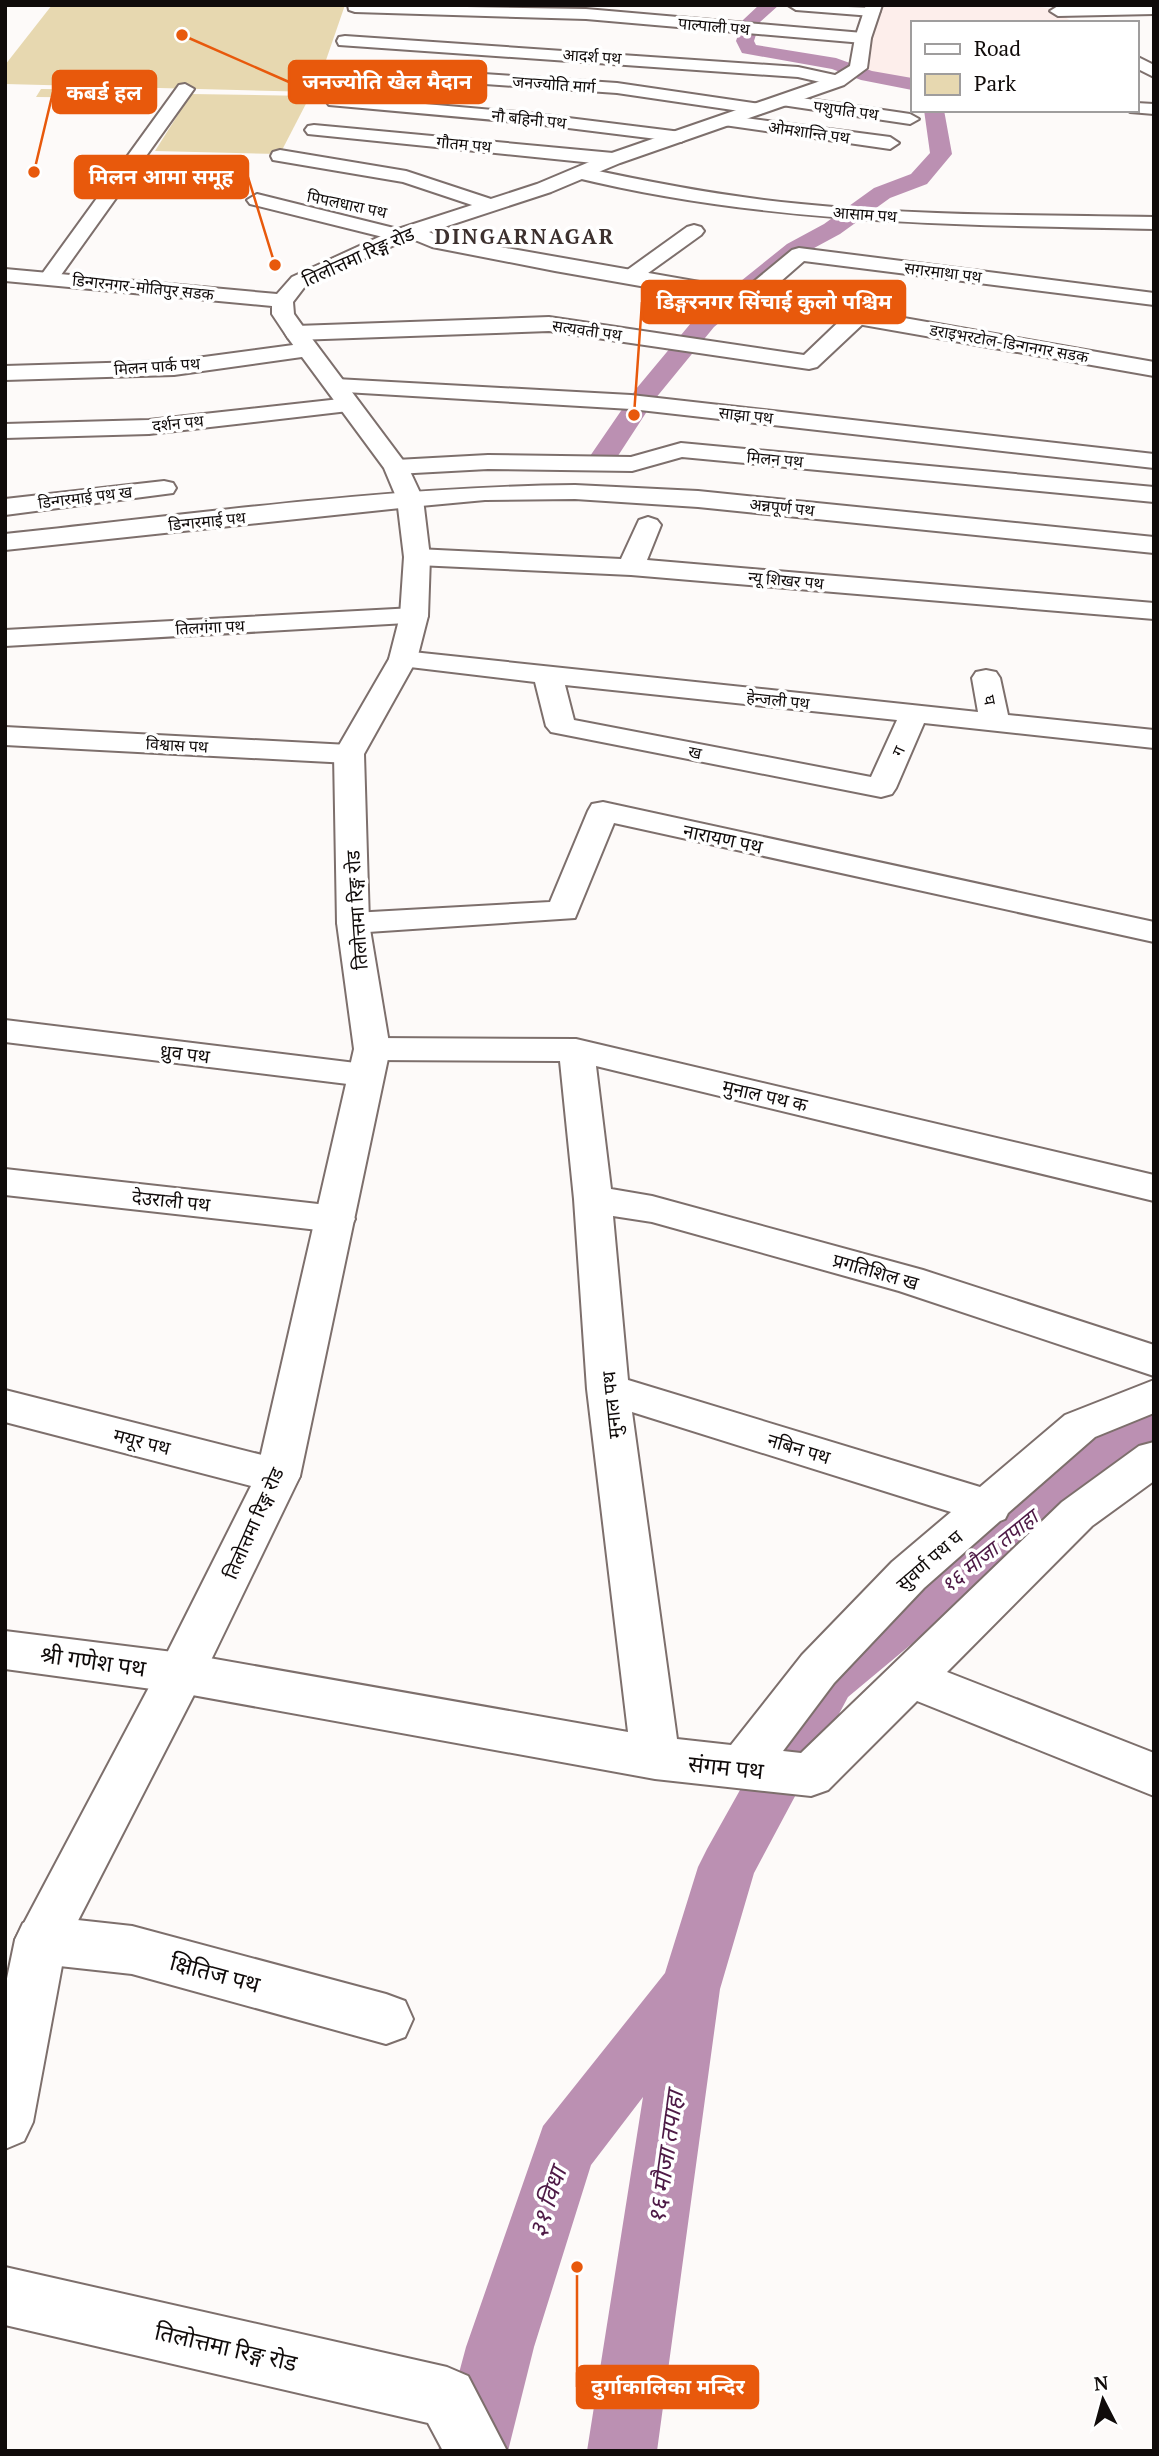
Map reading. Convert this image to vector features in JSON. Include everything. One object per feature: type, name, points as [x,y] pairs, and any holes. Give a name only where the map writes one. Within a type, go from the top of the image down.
[{"type":"street","points":[[796,5],[873,8],[849,74]]},
{"type":"street","name":"पाल्पाली पथ","points":[[355,7],[586,14],[863,38]]},
{"type":"street","points":[[1054,8],[1154,9]]},
{"type":"street","points":[[1054,8],[1070,21]]},
{"type":"street","name":"आदर्श पथ","points":[[345,41],[849,74]]},
{"type":"street","name":"जनज्योति मार्ग","points":[[346,70],[617,88],[771,105]]},
{"type":"street","name":"तिलोत्तमा रिङ्ग रोड","points":[[5,2122],[41,1940],[181,1673],[278,1476],[368,1062],[353,923],[349,754],[403,659],[414,616],[417,557],[410,499],[396,467],[283,314],[282,301],[299,281],[416,230],[771,105],[849,74]]},
{"type":"street","points":[[49,278],[184,89]]},
{"type":"street","name":"नौ बहिनी पथ","points":[[335,101],[528,118],[681,137]]},
{"type":"street","name":"पशुपति पथ","points":[[771,105],[910,119]]},
{"type":"street","name":"ओमशान्ति पथ","points":[[728,120],[890,143]]},
{"type":"street","name":"गौतम पथ","points":[[314,130],[613,159]]},
{"type":"street","points":[[280,156],[406,177],[490,205]]},
{"type":"street","name":"आसाम पथ","points":[[580,173],[674,194],[756,205],[854,213],[1117,216],[1154,223]]},
{"type":"street","name":"पिपलधारा पथ","points":[[298,194],[416,230]]},
{"type":"street","points":[[257,200],[416,230]]},
{"type":"street","name":"डराइभरटोल-डिन्गनगर सडक","points":[[416,230],[432,241],[1154,369]]},
{"type":"street","points":[[630,277],[694,231]]},
{"type":"street","name":"सगरमाथा पथ","points":[[740,296],[799,254],[1154,299]]},
{"type":"street","name":"डिन्गरनगर-मोतिपुर सडक","points":[[5,275],[282,301]]},
{"type":"street","name":"सत्यवती पथ","points":[[302,341],[549,324],[809,362],[858,316]]},
{"type":"street","name":"मिलन पार्क पथ","points":[[5,373],[174,368],[302,341]]},
{"type":"street","name":"साझा पथ","points":[[343,396],[640,403],[1154,461]]},
{"type":"street","name":"दर्शन पथ","points":[[5,431],[149,427],[343,396]]},
{"type":"street","points":[[149,427],[173,524]]},
{"type":"street","name":"मिलन पथ","points":[[396,467],[488,462],[632,464],[681,450],[1154,495]]},
{"type":"street","name":"डिन्गरमाई पथ ख","points":[[5,507],[164,488]]},
{"type":"street","name":"अन्नपूर्ण पथ","points":[[410,499],[485,493],[575,492],[698,499],[1154,545]]},
{"type":"street","name":"डिन्गरमाई पथ","points":[[5,542],[410,499]]},
{"type":"street","points":[[631,567],[648,525]]},
{"type":"street","name":"न्यू शिखर पथ","points":[[417,557],[631,567],[1154,611]]},
{"type":"street","name":"तिलगंगा पथ","points":[[5,638],[414,616]]},
{"type":"street","name":"हेन्जली पथ","points":[[403,659],[1154,739]]},
{"type":"street","name":"ख","points":[[548,675],[561,726],[881,788]]},
{"type":"street","name":"घ","points":[[986,678],[995,722]]},
{"type":"street","name":"ग","points":[[881,788],[914,714]]},
{"type":"street","name":"विश्वास पथ","points":[[5,736],[349,754]]},
{"type":"street","name":"नारायण पथ","points":[[353,923],[563,911],[603,811],[1154,932]]},
{"type":"street","name":"ध्रुव पथ","points":[[5,1031],[368,1062]]},
{"type":"street","name":"मुनाल पथ क","points":[[368,1062],[576,1050],[1154,1188]]},
{"type":"street","name":"मुनाल पथ","points":[[576,1050],[593,1199],[608,1389],[655,1758]]},
{"type":"street","name":"देउराली पथ","points":[[5,1182],[336,1219]]},
{"type":"street","name":"प्रगतिशिल ख","points":[[593,1199],[652,1209],[909,1280],[1154,1362]]},
{"type":"street","name":"नबिन पथ","points":[[608,1389],[990,1507]]},
{"type":"street","name":"सुवर्ण पथ घ","points":[[741,1769],[818,1669],[908,1575],[990,1507],[1080,1426],[1154,1396]]},
{"type":"street","name":"मयूर पथ","points":[[5,1406],[278,1476]]},
{"type":"street","name":"संगम पथ","points":[[181,1673],[655,1758],[811,1776],[1077,1514],[1154,1458]]},
{"type":"street","name":"श्री गणेश पथ","points":[[5,1650],[181,1673]]},
{"type":"street","points":[[910,1678],[1154,1775]]},
{"type":"street","name":"क्षितिज पथ","points":[[41,1940],[132,1950],[386,2020]]},
{"type":"street","name":"तिलोत्तमा रिङ्ग रोड","points":[[5,2296],[447,2397],[477,2451]]},
{"type":"shaded area","points":[[874,5],[1026,5],[1055,9],[1070,21],[911,21],[911,84],[868,76]]},
{"type":"green space","points":[[52,5],[345,5],[315,92],[5,84],[5,65]]},
{"type":"green space","points":[[41,89],[149,90],[145,98],[36,97]]},
{"type":"green space","points":[[191,94],[310,96],[280,154],[155,151]]},
{"type":"waterway","points":[[770,5],[752,20],[745,41],[749,49],[836,64],[868,76],[911,84]]},
{"type":"waterway","points":[[602,459],[645,395],[705,322],[795,249],[832,229],[882,193],[919,179],[941,154],[934,112]]},
{"type":"waterway","name":"१६ मौजा तपाहा","points":[[622,2451],[690,1989],[727,1867],[829,1681],[1059,1493],[1136,1434],[1154,1427]]},
{"type":"waterway","name":"३१ विधा","points":[[473,2451],[500,2347],[565,2148],[688,1991]]},
{"type":"place","name":"जनज्योति खेल मैदान","points":[[182,35]]},
{"type":"place","name":"कबर्ड हल","points":[[34,172]]},
{"type":"place","name":"मिलन आमा समूह","points":[[275,265]]},
{"type":"place","name":"डिङ्गरनगर सिंचाई कुलो पश्चिम","points":[[634,415]]},
{"type":"place","name":"दुर्गाकालिका मन्दिर","points":[[577,2267]]},
{"type":"district","name":"DINGARNAGAR","points":[[525,236]]}]
